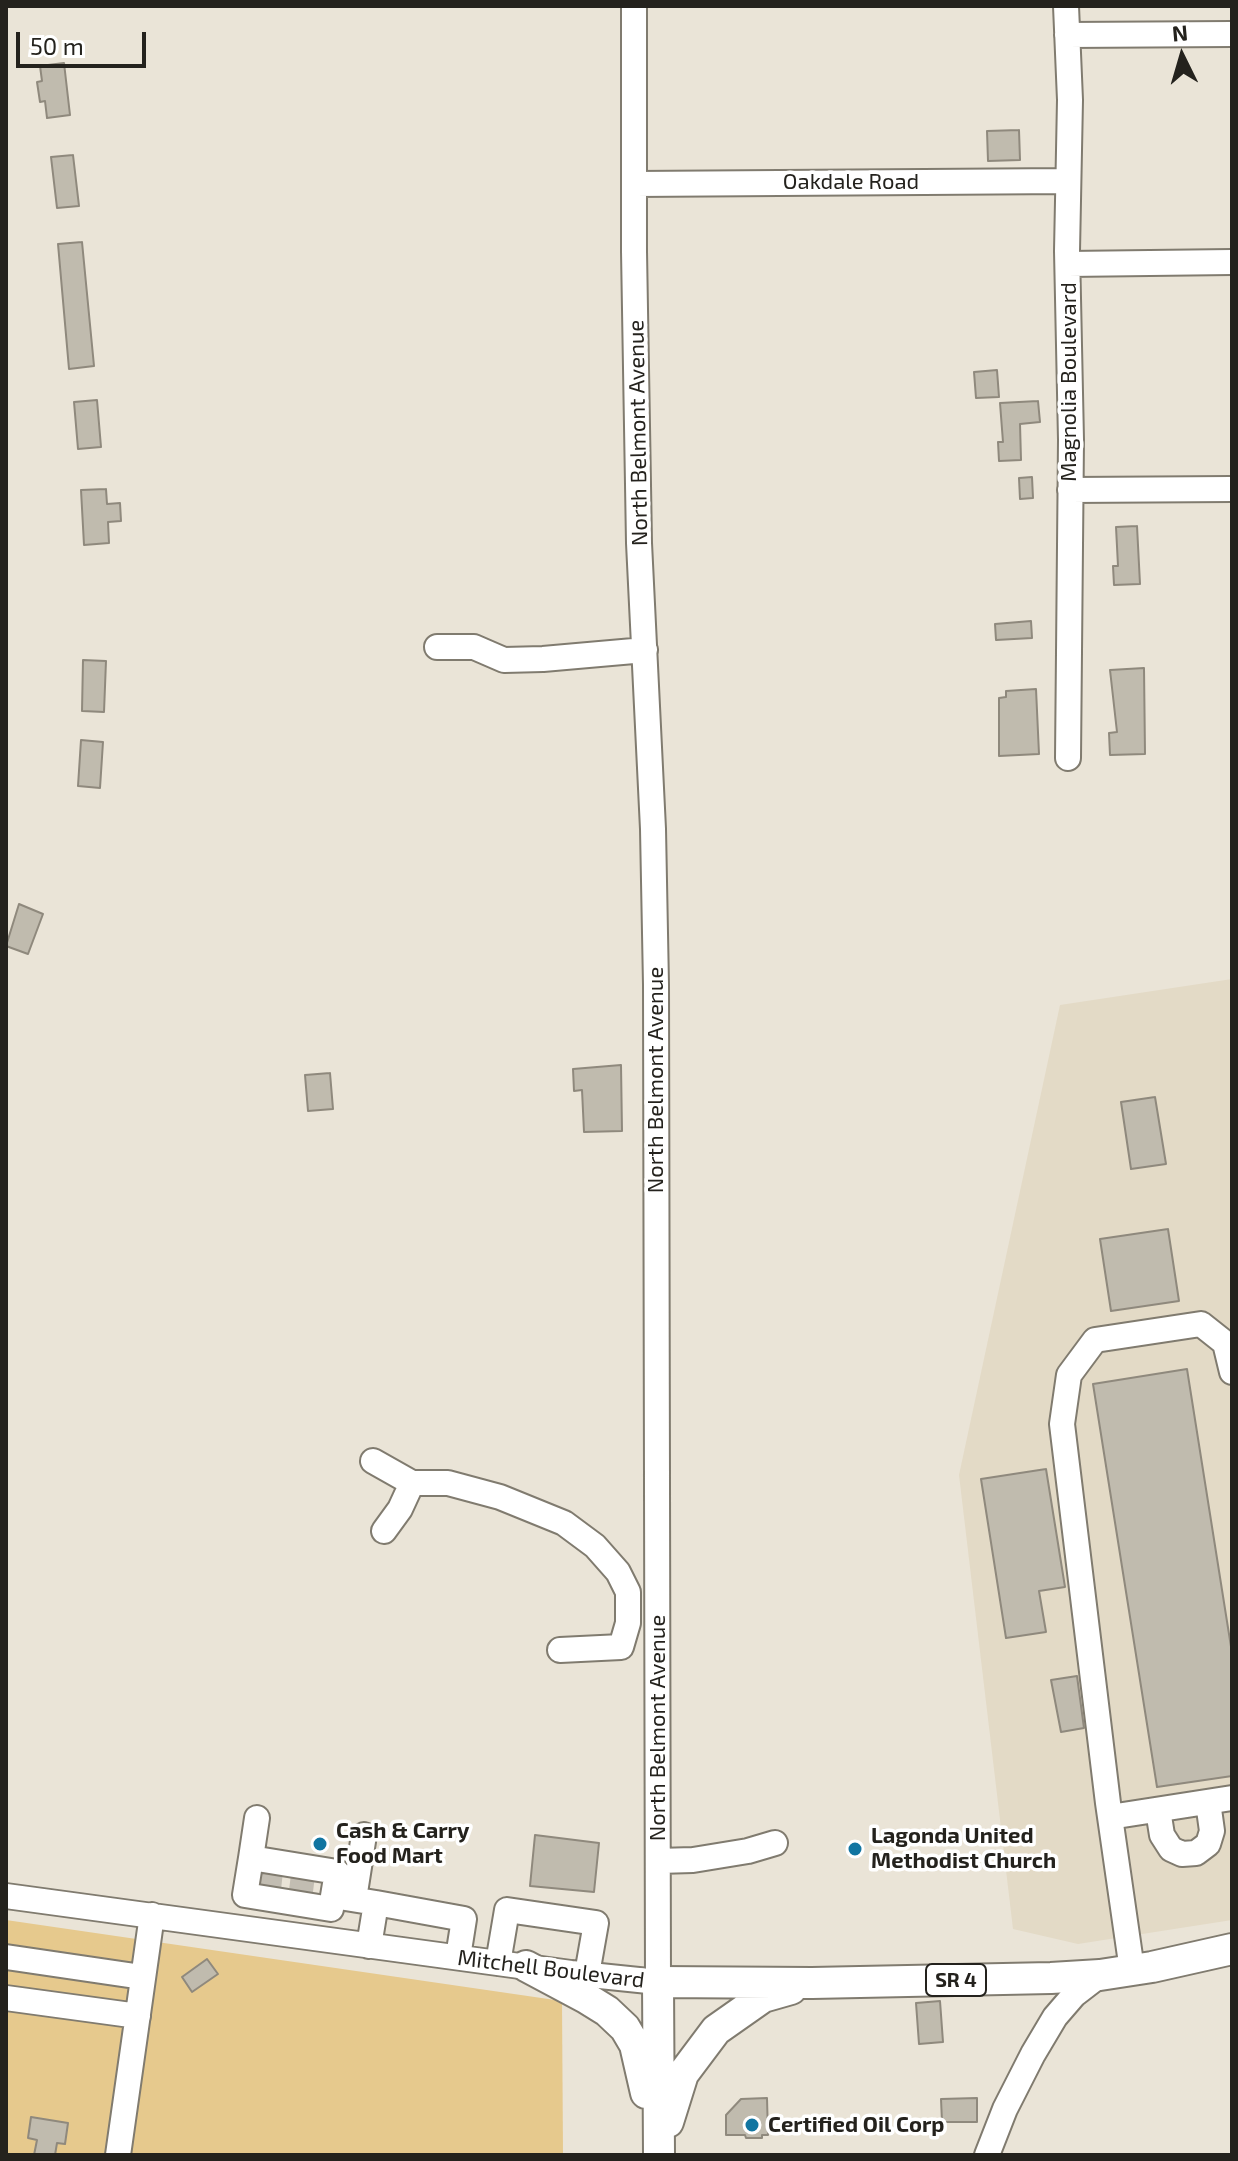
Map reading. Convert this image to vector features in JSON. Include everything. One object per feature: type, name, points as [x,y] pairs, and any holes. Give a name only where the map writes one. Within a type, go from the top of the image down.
[{"type":"main road","name":"SR 4","points":[[1100,1975],[1232,1949]]},
{"type":"main road","points":[[512,1964],[596,2004],[625,2028],[635,2045],[659,2152]]},
{"type":"main road","name":"Mitchell Boulevard","points":[[658,1982],[812,1983],[1100,1975]]},
{"type":"main road","name":"North Belmont Avenue","points":[[658,1982],[659,2152]]},
{"type":"main road","name":"SR 4","points":[[659,2152],[683,2074],[716,2030],[763,1997],[812,1983]]},
{"type":"street","name":"North Belmont Avenue","points":[[634,6],[639,528],[655,938],[658,1982]]},
{"type":"street","name":"Magnolia Boulevard","points":[[1066,6],[1070,490],[1068,758]]},
{"type":"street","points":[[1067,35],[1232,34]]},
{"type":"street","name":"Oakdale Road","points":[[635,184],[1068,181]]},
{"type":"street","points":[[1068,264],[1232,262]]},
{"type":"street","points":[[1070,490],[1232,489]]},
{"type":"street","points":[[437,647],[474,647],[504,660],[645,650]]},
{"type":"street","points":[[1132,1970],[1062,1424],[1069,1375],[1095,1340],[1201,1324],[1225,1343],[1232,1372]]},
{"type":"street","points":[[373,1461],[412,1483],[448,1483],[500,1497],[564,1523],[595,1546],[618,1572],[628,1596],[628,1623],[621,1647],[560,1650]]},
{"type":"street","points":[[384,1531],[400,1509],[412,1483]]},
{"type":"street","points":[[628,1596],[658,1594]]},
{"type":"street","points":[[1110,1817],[1220,1800],[1208,1844],[1196,1853],[1182,1854],[1171,1849],[1162,1835],[1158,1810]]},
{"type":"street","points":[[257,1818],[266,1876],[262,1930]]},
{"type":"street","points":[[354,1899],[364,1835]]},
{"type":"street","points":[[658,1861],[693,1860],[775,1843]]},
{"type":"street","points":[[266,1876],[302,1884],[337,1872],[354,1899],[369,1946]]},
{"type":"street","points":[[266,1876],[302,1884],[331,1909],[354,1899],[464,1919],[458,1957]]},
{"type":"street","name":"Mitchell Boulevard","points":[[6,1896],[658,1982]]},
{"type":"street","points":[[512,1964],[507,1910],[596,1923],[587,1974]]},
{"type":"street","points":[[118,2155],[152,1915]]},
{"type":"street","points":[[6,1957],[142,1977]]},
{"type":"street","points":[[987,2155],[1005,2109],[1055,2017],[1074,1995],[1100,1975]]},
{"type":"street","points":[[6,1998],[138,2016]]},
{"type":"shaded area","points":[[1232,979],[1232,1920],[1078,1944],[1013,1929],[959,1475],[1060,1005]]},
{"type":"shaded area","points":[[6,1920],[562,2001],[563,2155],[6,2155]]},
{"type":"building","points":[[64,63],[70,115],[47,118],[45,101],[40,102],[37,82],[42,81],[40,66]]},
{"type":"building","points":[[1019,130],[1020,160],[988,161],[987,131]]},
{"type":"building","points":[[73,155],[79,206],[57,208],[51,157]]},
{"type":"building","points":[[82,242],[94,366],[69,369],[58,244]]},
{"type":"building","points":[[997,370],[999,397],[976,398],[974,372]]},
{"type":"building","points":[[97,400],[101,447],[78,449],[74,402]]},
{"type":"building","points":[[1038,401],[1040,422],[1020,424],[1021,460],[999,461],[998,442],[1003,442],[1000,403]]},
{"type":"building","points":[[1032,477],[1033,498],[1020,499],[1019,478]]},
{"type":"building","points":[[106,489],[107,504],[120,503],[121,521],[108,522],[109,543],[84,545],[81,490]]},
{"type":"building","points":[[1137,526],[1140,584],[1114,585],[1113,566],[1118,566],[1116,527]]},
{"type":"building","points":[[1031,621],[1032,638],[996,640],[995,624]]},
{"type":"building","points":[[83,660],[106,661],[104,712],[82,711]]},
{"type":"building","points":[[1144,668],[1145,754],[1110,755],[1109,733],[1117,732],[1110,670]]},
{"type":"building","points":[[1036,689],[1039,754],[999,756],[999,698],[1006,697],[1006,691]]},
{"type":"building","points":[[81,740],[103,742],[100,788],[78,786]]},
{"type":"building","points":[[19,904],[43,914],[28,954],[6,946]]},
{"type":"building","points":[[621,1065],[622,1131],[584,1132],[582,1090],[574,1091],[573,1069]]},
{"type":"building","points":[[330,1073],[333,1109],[308,1111],[305,1075]]},
{"type":"building","points":[[1155,1097],[1166,1164],[1131,1169],[1121,1102]]},
{"type":"building","points":[[1168,1229],[1179,1301],[1111,1311],[1100,1239]]},
{"type":"building","points":[[1187,1369],[1232,1653],[1232,1776],[1157,1787],[1093,1384]]},
{"type":"building","points":[[1046,1469],[1065,1587],[1039,1591],[1046,1632],[1006,1638],[981,1479]]},
{"type":"building","points":[[1077,1676],[1084,1728],[1061,1732],[1051,1680]]},
{"type":"building","points":[[535,1835],[599,1843],[594,1892],[530,1886]]},
{"type":"building","points":[[207,1959],[218,1974],[192,1992],[182,1977]]},
{"type":"building","points":[[940,2001],[943,2042],[919,2044],[916,2003]]},
{"type":"building","points":[[767,2098],[768,2135],[746,2138],[745,2135],[726,2135],[726,2115],[741,2099]]},
{"type":"building","points":[[977,2098],[977,2122],[942,2122],[941,2099]]},
{"type":"building","points":[[31,2117],[68,2123],[65,2144],[57,2143],[55,2155],[34,2155],[37,2140],[28,2138]]},
{"type":"tunnel","points":[[269,1889],[271,1871]]},
{"type":"tunnel","points":[[301,1891],[303,1875]]},
{"type":"place","name":"Cash & Carry Food Mart","points":[[320,1844]]},
{"type":"place","name":"Lagonda United Methodist Church","points":[[855,1849]]},
{"type":"place","name":"Certified Oil Corp","points":[[752,2125]]}]
